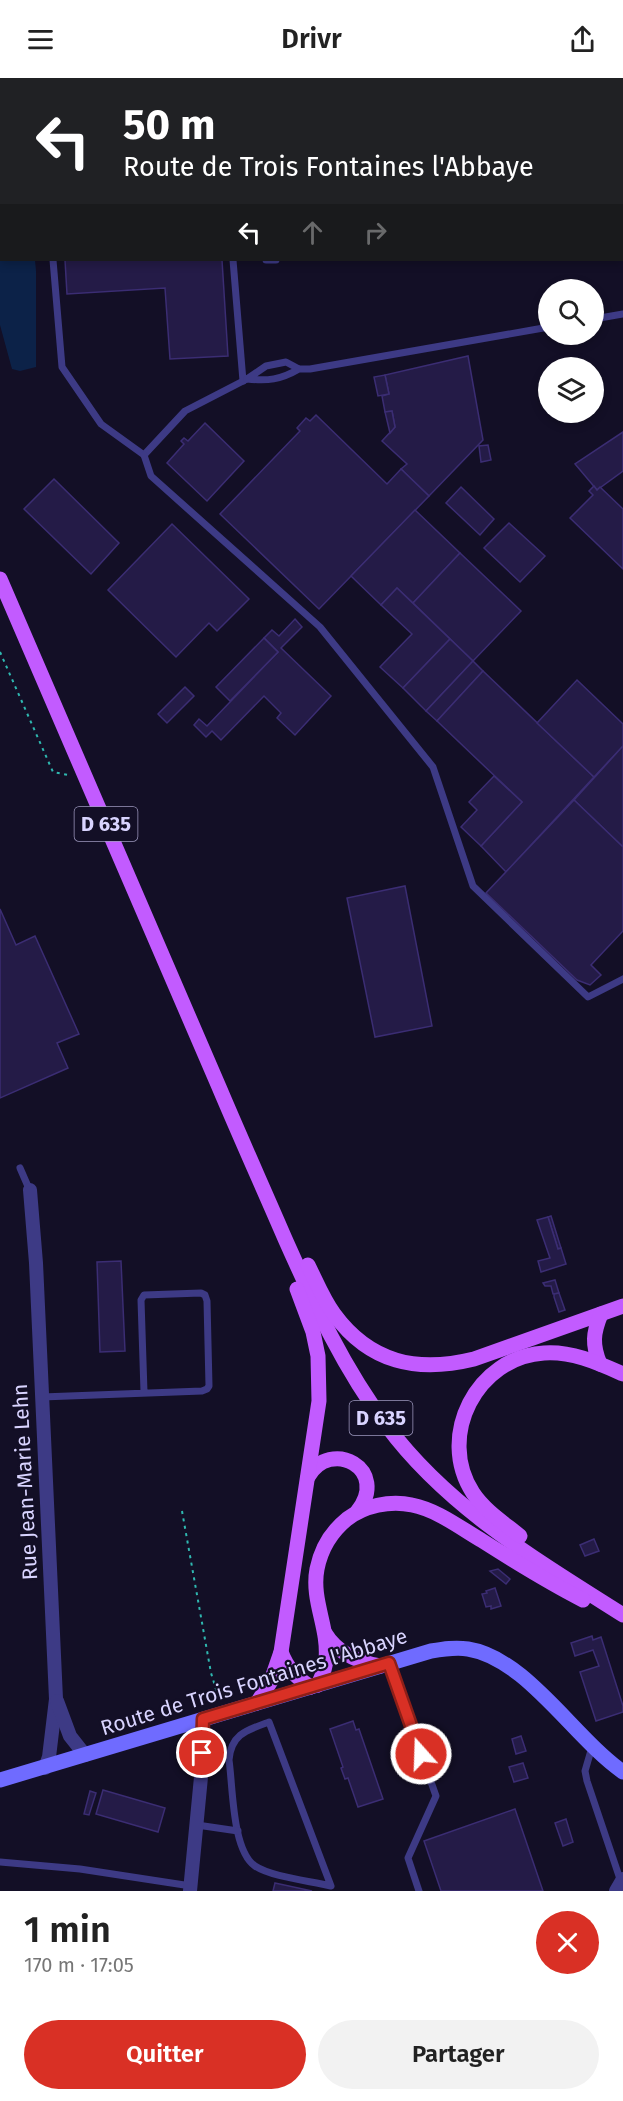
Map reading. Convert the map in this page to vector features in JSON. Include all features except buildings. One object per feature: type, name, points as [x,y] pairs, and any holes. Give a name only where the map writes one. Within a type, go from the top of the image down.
[{"type":"main road","name":"D 635","points":[[0,579],[240,1137],[322,1320],[354,1380],[388,1428],[423,1468],[469,1510],[528,1555],[623,1615]]},
{"type":"main road","points":[[211,1068],[333,1314],[364,1345],[381,1355],[427,1366],[448,1365],[474,1359],[623,1306]]},
{"type":"main road","points":[[240,1137],[306,1311],[318,1356],[319,1401],[281,1652],[271,1681],[257,1704]]},
{"type":"main road","points":[[600,1364],[594,1343],[596,1326],[601,1314]]},
{"type":"main road","points":[[623,1374],[570,1354],[542,1353],[512,1361],[480,1386],[466,1407],[460,1430],[460,1457],[472,1491],[491,1513],[623,1615]]},
{"type":"main road","points":[[281,1652],[286,1665],[293,1673],[315,1686],[327,1660],[316,1591],[316,1571],[322,1549],[335,1529],[357,1512],[365,1502],[368,1492],[367,1480],[361,1470],[353,1463],[342,1459],[323,1462],[307,1479]]},
{"type":"main road","points":[[357,1512],[399,1503],[433,1512],[557,1587],[623,1621]]},
{"type":"main road","points":[[324,1630],[329,1639],[344,1653],[366,1664],[384,1665]]},
{"type":"main road","name":"Route de Trois Fontaines l'Abbaye","points":[[0,1780],[431,1651],[452,1648],[469,1649],[486,1654],[515,1670],[592,1747],[623,1772]]},
{"type":"street","name":"Rue Jean-Marie Lehn","points":[[31,1193],[56,1699],[49,1758],[45,1768]]},
{"type":"street","name":"Rue Jean-Marie Lehn","points":[[56,1699],[70,1736],[85,1755]]},
{"type":"street","points":[[191,1888],[203,1719]]},
{"type":"lane","points":[[53,261],[62,367],[100,424],[144,455],[151,476],[321,627],[433,767],[473,886],[588,997],[623,980]]},
{"type":"lane","points":[[233,261],[245,380]]},
{"type":"lane","points":[[604,317],[623,314]]},
{"type":"lane","points":[[144,455],[185,411],[245,380],[266,366],[286,362],[299,369],[310,369],[538,329]]},
{"type":"lane","points":[[245,380],[284,378],[299,369]]},
{"type":"lane","points":[[20,1168],[31,1193]]},
{"type":"lane","points":[[42,1397],[207,1389],[209,1386],[205,1295],[201,1293],[144,1296],[141,1300],[144,1392]]},
{"type":"lane","points":[[384,1665],[436,1796],[408,1858],[419,1891]]},
{"type":"lane","points":[[269,1722],[331,1886],[266,1872],[253,1865],[243,1852],[238,1831],[229,1761],[230,1751],[241,1734],[269,1722]]},
{"type":"lane","points":[[592,1747],[585,1771],[587,1781],[620,1884]]},
{"type":"lane","points":[[197,1825],[238,1831]]},
{"type":"lane","points":[[0,1862],[80,1869],[191,1888]]},
{"type":"path","points":[[0,652],[53,772],[86,777]]},
{"type":"path","points":[[182,1511],[211,1673],[223,1714]]},
{"type":"water","points":[[0,261],[35,261],[36,367],[20,371],[12,369],[0,325]]},
{"type":"route","points":[[202,1753],[203,1719],[389,1663],[421,1754]]}]
